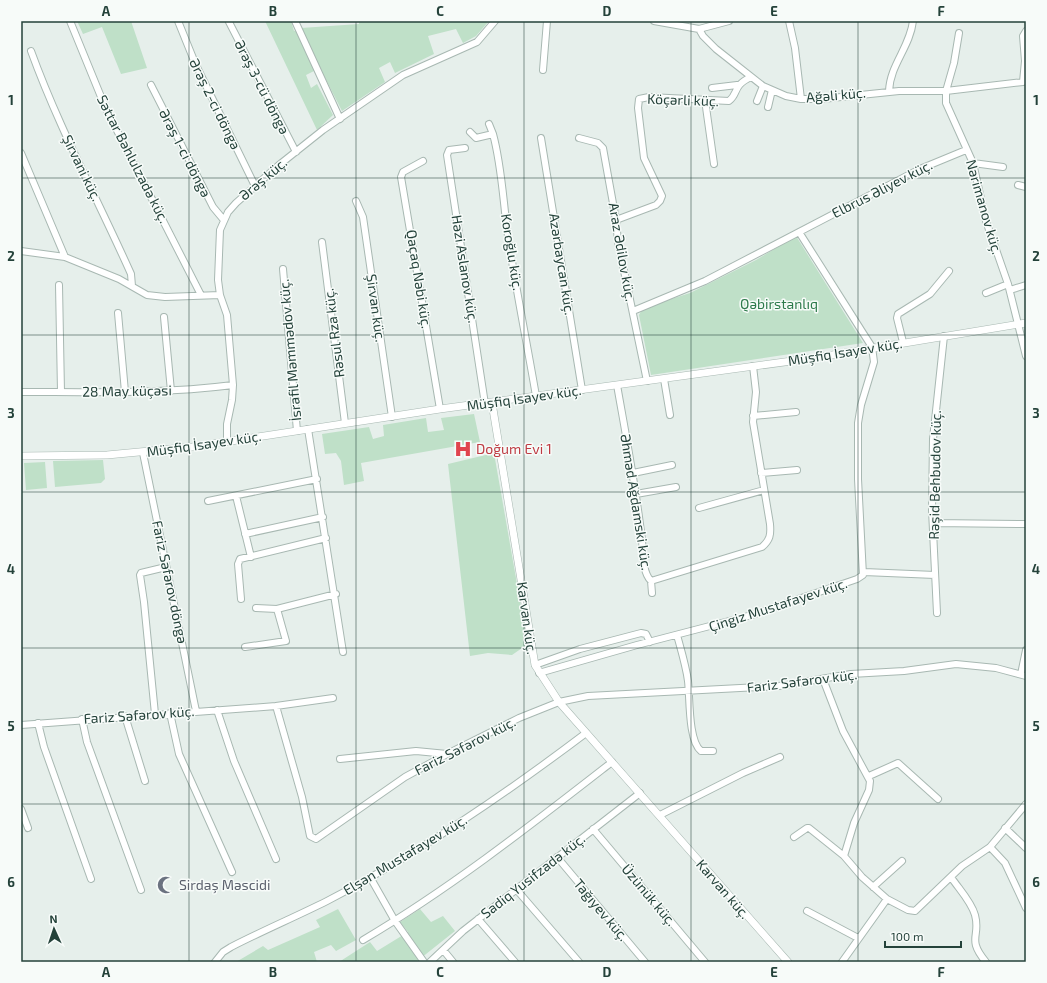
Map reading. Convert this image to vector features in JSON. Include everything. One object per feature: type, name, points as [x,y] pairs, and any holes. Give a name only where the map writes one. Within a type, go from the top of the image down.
[{"type":"street","name":"Səttar Bəhlulzadə küç.","points":[[70,21],[106,109],[201,295]]},
{"type":"street","name":"Ərəş 2-ci döngə","points":[[178,21],[195,63],[255,186]]},
{"type":"street","points":[[295,21],[340,119]]},
{"type":"street","name":"Ərəş küç.","points":[[227,442],[227,424],[233,384],[227,314],[220,295],[218,280],[219,239],[223,220],[236,202],[296,152],[340,119],[409,71],[477,42],[495,21]]},
{"type":"street","points":[[543,70],[547,21]]},
{"type":"street","points":[[654,21],[699,30],[729,21]]},
{"type":"street","points":[[690,21],[690,28]]},
{"type":"street","points":[[789,21],[795,48],[801,99]]},
{"type":"street","points":[[889,91],[892,74],[908,44],[913,21]]},
{"type":"street","name":"Ərəş 3-cü döngə","points":[[229,22],[296,152]]},
{"type":"street","name":"Ağəli küç.","points":[[699,30],[706,40],[763,86],[801,99],[822,99],[889,91],[946,91]]},
{"type":"street","points":[[959,34],[954,63],[946,91],[1024,81],[1025,62],[1023,36],[1026,31]]},
{"type":"street","name":"Şirvani küç.","points":[[31,51],[50,104],[102,208],[131,274],[132,286]]},
{"type":"street","name":"Köçərli küç.","points":[[616,220],[656,205],[662,196],[642,151],[638,108],[639,99],[649,97],[729,101],[732,98],[737,85],[750,76]]},
{"type":"street","name":"Ərəş 1-ci döngə","points":[[151,85],[213,207],[223,220]]},
{"type":"street","points":[[712,88],[737,85]]},
{"type":"street","points":[[757,101],[763,86]]},
{"type":"street","points":[[768,107],[772,90]]},
{"type":"street","name":"Nərimanov küç.","points":[[946,91],[948,109],[973,163],[990,236],[1023,324],[1026,356]]},
{"type":"street","points":[[705,100],[714,164]]},
{"type":"street","name":"Koroğlu küç.","points":[[489,124],[493,134],[500,169],[510,248],[536,396]]},
{"type":"street","points":[[470,132],[476,138],[493,134]]},
{"type":"street","name":"Azərbaycan küç.","points":[[541,138],[582,390]]},
{"type":"street","name":"Araz Ədilov küç.","points":[[579,138],[598,143],[603,148],[616,220],[618,242],[647,381]]},
{"type":"street","name":"Həzi Aslanov küç.","points":[[465,148],[449,150],[447,155],[488,403]]},
{"type":"street","name":"Elbrus Əliyev küç.","points":[[633,310],[705,281],[920,169],[966,150]]},
{"type":"street","points":[[21,153],[65,257]]},
{"type":"street","name":"Qaçaq Nəbi küç.","points":[[423,161],[403,172],[402,177],[440,409]]},
{"type":"street","points":[[973,163],[1003,167]]},
{"type":"street","points":[[1018,185],[1026,187]]},
{"type":"street","name":"Şirvan küç.","points":[[356,200],[363,217],[392,416]]},
{"type":"street","points":[[799,232],[872,347]]},
{"type":"street","name":"Rəsul Rza küç.","points":[[322,242],[344,423]]},
{"type":"street","points":[[21,251],[65,257],[132,286],[142,293],[153,296],[220,295]]},
{"type":"street","name":"İsrafil Məmmədov küç.","points":[[283,269],[297,431]]},
{"type":"street","points":[[903,342],[897,318],[898,314],[930,294],[949,271]]},
{"type":"street","points":[[59,285],[61,392]]},
{"type":"street","points":[[986,293],[1009,287],[1026,285]]},
{"type":"street","points":[[118,313],[124,392]]},
{"type":"street","points":[[164,317],[171,391]]},
{"type":"street","name":"Müşfiq İsayev küç.","points":[[21,456],[143,452],[227,442],[440,409],[753,366],[1023,324]]},
{"type":"street","name":"Rəşid Behbudov küç.","points":[[937,614],[933,523],[933,439],[944,336]]},
{"type":"street","name":"Çingiz Mustafayev küç.","points":[[539,673],[783,605],[857,579],[863,575],[857,449],[859,413],[874,362],[872,347]]},
{"type":"street","name":"Əhməd Ağdamski küç.","points":[[617,385],[633,473],[645,564],[648,578],[651,581],[762,547],[768,541],[771,534],[753,416],[756,392],[753,366]]},
{"type":"street","points":[[664,379],[670,416]]},
{"type":"street","name":"28 May küçəsi","points":[[21,392],[171,391],[233,384]]},
{"type":"street","name":"Karvan küç.","points":[[488,403],[535,665],[539,673],[559,702],[788,962]]},
{"type":"street","points":[[753,416],[796,412]]},
{"type":"street","points":[[308,429],[336,594],[344,652]]},
{"type":"street","name":"Fariz Səfərov döngə","points":[[143,452],[196,712]]},
{"type":"street","points":[[633,473],[672,465]]},
{"type":"street","points":[[761,472],[797,470]]},
{"type":"street","points":[[208,502],[317,480]]},
{"type":"street","points":[[636,494],[676,487]]},
{"type":"street","points":[[699,508],[764,490]]},
{"type":"street","points":[[236,496],[251,557]]},
{"type":"street","points":[[245,534],[323,517]]},
{"type":"street","points":[[933,523],[1026,524]]},
{"type":"street","points":[[241,599],[239,560],[326,538]]},
{"type":"street","points":[[155,714],[140,575],[142,573],[166,567]]},
{"type":"street","points":[[864,572],[935,575]]},
{"type":"street","points":[[651,581],[652,593]]},
{"type":"street","points":[[256,608],[278,609],[336,594]]},
{"type":"street","points":[[245,647],[286,641],[278,609]]},
{"type":"street","points":[[535,665],[580,649],[641,633],[646,634],[650,642]]},
{"type":"street","points":[[677,635],[688,680],[694,740],[701,751],[713,751]]},
{"type":"street","points":[[1024,675],[1026,650]]},
{"type":"street","name":"Fariz Səfərov küç.","points":[[21,724],[276,706],[302,797],[310,836],[314,839],[319,838],[405,777],[509,722],[559,702],[588,696],[779,686],[860,673],[900,671],[956,664],[996,668],[1024,675]]},
{"type":"street","points":[[822,679],[843,731],[869,776],[869,790],[854,823],[844,856]]},
{"type":"street","points":[[276,706],[333,698]]},
{"type":"street","points":[[217,710],[234,761],[276,859]]},
{"type":"street","points":[[170,713],[179,754],[232,872]]},
{"type":"street","points":[[125,716],[144,780]]},
{"type":"street","points":[[82,719],[87,742],[141,890]]},
{"type":"street","points":[[38,723],[44,747],[91,879]]},
{"type":"street","name":"Elşən Mustafayev küç.","points":[[215,962],[223,952],[231,947],[327,901],[398,861],[505,793],[586,733]]},
{"type":"street","points":[[340,760],[416,752],[447,754]]},
{"type":"street","points":[[660,815],[743,773],[780,757]]},
{"type":"street","points":[[363,940],[396,921],[522,832],[612,762]]},
{"type":"street","points":[[869,776],[898,764],[938,799]]},
{"type":"street","name":"Sadiq Yusifzadə küç.","points":[[430,962],[444,951],[462,931],[640,793]]},
{"type":"street","points":[[794,837],[807,828],[810,828],[844,856],[852,867],[887,899],[908,910],[914,911],[970,860],[990,847],[1026,804]]},
{"type":"street","points":[[21,809],[28,828]]},
{"type":"street","points":[[1005,828],[1026,848]]},
{"type":"street","name":"Üzünük küç.","points":[[594,829],[705,962]]},
{"type":"street","points":[[990,847],[1006,862],[1026,908]]},
{"type":"street","name":"Tağıyev küç.","points":[[556,857],[645,962]]},
{"type":"street","points":[[873,887],[902,861]]},
{"type":"street","points":[[370,877],[396,921],[424,962]]},
{"type":"street","points":[[951,877],[973,909],[976,919],[975,945],[986,962]]},
{"type":"street","points":[[516,889],[579,962]]},
{"type":"street","points":[[842,962],[887,899]]},
{"type":"street","points":[[807,911],[858,938]]},
{"type":"street","points":[[478,919],[515,962]]},
{"type":"street","points":[[444,951],[453,962]]},
{"type":"green space","points":[[77,21],[131,21],[147,68],[121,74],[102,27],[83,34]]},
{"type":"green space","points":[[265,21],[291,21],[294,31],[301,28],[359,24],[359,21],[489,21],[476,36],[463,43],[456,29],[428,36],[434,54],[395,73],[390,62],[379,68],[385,82],[342,111],[320,68],[306,75],[311,88],[317,84],[333,115],[317,130]]},
{"type":"green space","name":"Qəbirstanlıq","points":[[796,236],[863,343],[651,375],[639,315],[643,308],[690,293],[756,260]]},
{"type":"green space","points":[[474,414],[480,442],[361,463],[364,481],[344,485],[341,461],[336,453],[325,454],[322,434],[369,427],[373,439],[384,436],[383,425],[426,418],[428,432],[444,430],[441,418]]},
{"type":"green space","points":[[494,453],[526,635],[525,646],[512,655],[488,653],[470,656],[448,464]]},
{"type":"green space","points":[[103,460],[105,479],[101,483],[55,487],[53,461]]},
{"type":"green space","points":[[45,462],[47,488],[26,490],[24,463]]},
{"type":"green space","points":[[338,909],[356,940],[336,951],[331,945],[314,952],[317,962],[236,962],[263,946],[268,950],[320,927],[316,920]]},
{"type":"green space","points":[[420,909],[431,922],[443,916],[455,931],[416,962],[339,962],[370,942],[377,951],[408,932],[400,922]]},
{"type":"place","name":"Doğum Evi 1","points":[[463,449]]},
{"type":"place","name":"Sirdaş Məscidi","points":[[166,885]]}]
